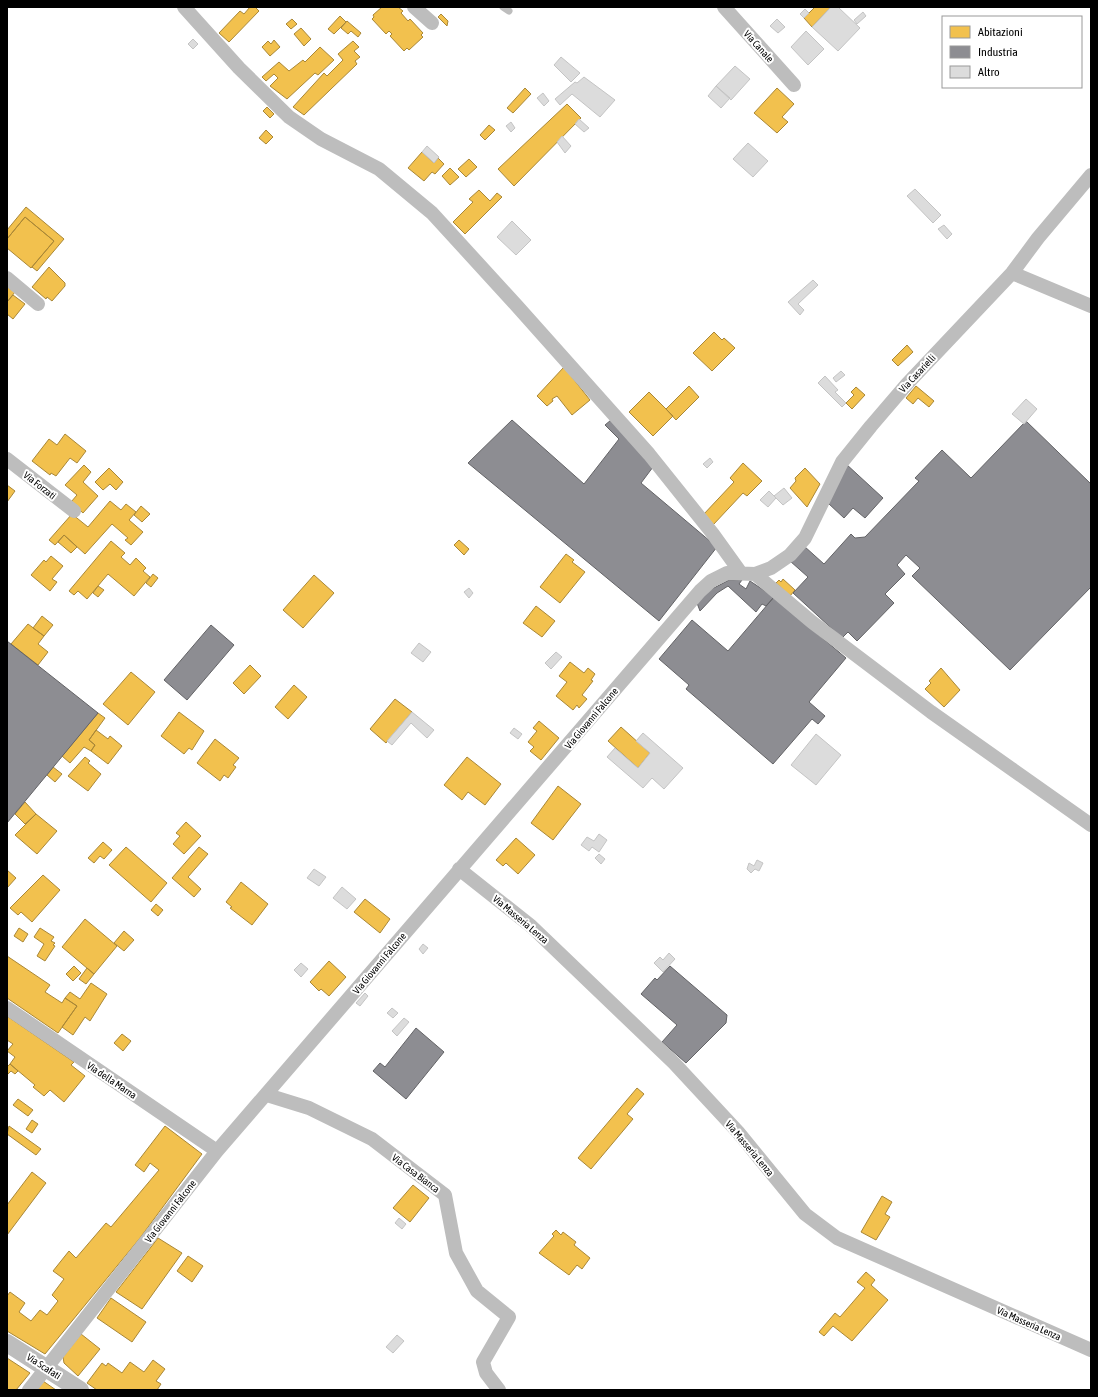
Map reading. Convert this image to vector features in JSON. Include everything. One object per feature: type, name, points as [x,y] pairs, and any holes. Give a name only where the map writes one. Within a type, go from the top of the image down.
[{"type":"street","points":[[184,7],[239,68],[289,117],[321,139],[378,169],[432,213],[649,454],[718,540],[741,573]]},
{"type":"street","points":[[414,7],[432,23]]},
{"type":"street","name":"Via Canale","points":[[724,7],[794,85]]},
{"type":"street","name":"Via Casarielli","points":[[755,574],[771,568],[790,555],[805,538],[842,462],[907,384],[1012,273],[1038,238],[1091,175]]},
{"type":"street","points":[[1012,273],[1091,306]]},
{"type":"street","points":[[7,278],[38,304]]},
{"type":"street","name":"Via Forzati","points":[[7,459],[74,511]]},
{"type":"street","name":"Via Giovanni Falcone","points":[[29,1390],[45,1367],[217,1151],[267,1095],[459,869],[554,762],[700,591],[710,581],[727,573],[755,574]]},
{"type":"street","points":[[755,574],[812,622],[925,707],[1091,825]]},
{"type":"street","name":"Via Masseria Lenza","points":[[459,869],[531,926],[674,1063],[738,1132],[805,1214],[838,1238],[1091,1350]]},
{"type":"street","name":"Via della Marna","points":[[7,1008],[217,1151]]},
{"type":"street","name":"Via Casa Bianca","points":[[267,1095],[309,1108],[372,1140],[445,1196],[456,1253],[477,1291],[509,1317],[483,1362],[486,1373],[499,1390]]},
{"type":"street","name":"Via Scafati","points":[[7,1343],[80,1390]]},
{"type":"building: Abitazioni","points":[[250,7],[255,7],[259,11],[229,42],[219,33],[240,11],[244,14]]},
{"type":"building: Abitazioni","points":[[382,7],[398,7],[403,11],[401,13],[408,21],[410,19],[423,33],[421,35],[423,37],[409,50],[407,48],[404,51],[390,36],[392,34],[389,31],[386,34],[372,19],[374,17],[373,15]]},
{"type":"building: Abitazioni","points":[[815,7],[831,7],[812,27],[804,18]]},
{"type":"building: Abitazioni","points":[[441,14],[448,21],[447,26],[438,17]]},
{"type":"building: Abitazioni","points":[[340,16],[346,22],[334,34],[328,29]]},
{"type":"building: Abitazioni","points":[[292,19],[297,24],[291,29],[286,24]]},
{"type":"building: Abitazioni","points":[[347,21],[361,33],[358,37],[351,31],[348,34],[341,28]]},
{"type":"building: Abitazioni","points":[[301,28],[311,39],[304,46],[294,34]]},
{"type":"building: Abitazioni","points":[[274,40],[280,47],[270,56],[262,47],[268,41],[271,44]]},
{"type":"building: Abitazioni","points":[[353,41],[359,47],[354,51],[360,57],[355,61],[357,64],[304,115],[293,107],[324,73],[327,76],[343,60],[338,54]]},
{"type":"building: Abitazioni","points":[[320,47],[334,60],[318,75],[315,73],[287,99],[270,86],[278,78],[274,74],[266,81],[262,77],[279,62],[289,71],[303,60],[305,62]]},
{"type":"building: Abitazioni","points":[[525,88],[531,94],[513,113],[507,108]]},
{"type":"building: Abitazioni","points":[[777,88],[794,104],[782,117],[788,122],[777,133],[754,113]]},
{"type":"building: Abitazioni","points":[[567,104],[581,118],[514,186],[498,169]]},
{"type":"building: Abitazioni","points":[[267,107],[274,114],[270,118],[263,111]]},
{"type":"building: Abitazioni","points":[[489,125],[495,130],[485,140],[480,135]]},
{"type":"building: Abitazioni","points":[[266,130],[273,137],[266,144],[259,138]]},
{"type":"building: Abitazioni","points":[[422,152],[434,163],[438,158],[444,164],[435,174],[432,172],[424,181],[408,168]]},
{"type":"building: Abitazioni","points":[[469,159],[477,167],[466,177],[458,169]]},
{"type":"building: Abitazioni","points":[[450,168],[459,177],[450,185],[442,176]]},
{"type":"building: Abitazioni","points":[[479,190],[490,201],[497,193],[502,197],[465,234],[453,222],[473,202],[469,199]]},
{"type":"building: Abitazioni","points":[[26,207],[64,239],[37,271],[32,267],[54,241],[25,217],[7,239],[7,230]]},
{"type":"building: Abitazioni","points":[[25,217],[54,241],[31,268],[7,248],[7,239]]},
{"type":"building: Abitazioni","points":[[49,267],[65,283],[65,286],[52,301],[47,297],[46,299],[32,287]]},
{"type":"building: Abitazioni","points":[[7,286],[15,292],[7,302]]},
{"type":"building: Abitazioni","points":[[13,295],[25,304],[13,319],[7,314],[7,302]]},
{"type":"building: Abitazioni","points":[[714,332],[722,340],[724,338],[735,348],[712,371],[693,353]]},
{"type":"building: Abitazioni","points":[[907,345],[913,352],[898,366],[892,360]]},
{"type":"building: Abitazioni","points":[[564,367],[590,400],[572,415],[557,396],[552,399],[553,401],[547,406],[537,396]]},
{"type":"building: Abitazioni","points":[[689,386],[699,397],[676,420],[666,409]]},
{"type":"building: Abitazioni","points":[[916,386],[934,401],[929,407],[918,398],[913,404],[906,398]]},
{"type":"building: Abitazioni","points":[[856,387],[865,395],[852,409],[846,403],[854,395],[851,392]]},
{"type":"building: Abitazioni","points":[[649,392],[673,416],[653,436],[629,412]]},
{"type":"building: Abitazioni","points":[[65,434],[86,451],[77,463],[70,458],[56,476],[51,473],[50,475],[32,461],[49,439],[57,445]]},
{"type":"building: Abitazioni","points":[[743,463],[762,481],[747,496],[743,493],[713,525],[703,515],[734,482],[730,478]]},
{"type":"building: Abitazioni","points":[[84,465],[91,472],[83,482],[98,496],[83,513],[71,502],[77,495],[65,485]]},
{"type":"building: Abitazioni","points":[[109,468],[123,482],[116,490],[110,484],[103,490],[95,482]]},
{"type":"building: Abitazioni","points":[[805,468],[820,484],[807,507],[790,488],[796,481],[795,478]]},
{"type":"building: Abitazioni","points":[[7,485],[15,491],[7,502]]},
{"type":"building: Abitazioni","points":[[110,501],[121,510],[126,504],[136,512],[129,520],[143,532],[131,545],[125,540],[128,538],[112,524],[85,554],[64,535],[55,545],[49,540],[72,514],[88,527]]},
{"type":"building: Abitazioni","points":[[141,506],[150,514],[142,522],[134,515]]},
{"type":"building: Abitazioni","points":[[64,535],[77,547],[71,553],[58,542]]},
{"type":"building: Abitazioni","points":[[459,540],[469,549],[464,555],[454,545]]},
{"type":"building: Abitazioni","points":[[111,541],[125,553],[121,557],[130,565],[136,558],[146,568],[143,571],[150,577],[134,596],[108,574],[87,599],[78,591],[74,595],[69,591]]},
{"type":"building: Abitazioni","points":[[566,554],[574,560],[572,562],[585,572],[560,603],[540,587]]},
{"type":"building: Abitazioni","points":[[51,556],[63,566],[52,579],[57,582],[50,591],[31,575],[44,560],[46,562]]},
{"type":"building: Abitazioni","points":[[153,574],[158,578],[151,587],[146,583]]},
{"type":"building: Abitazioni","points":[[314,575],[334,593],[303,628],[283,610]]},
{"type":"building: Abitazioni","points":[[783,579],[795,590],[790,596],[776,583],[779,580],[781,582]]},
{"type":"building: Abitazioni","points":[[98,586],[104,590],[98,597],[93,593]]},
{"type":"building: Abitazioni","points":[[536,606],[555,621],[542,637],[523,623]]},
{"type":"building: Abitazioni","points":[[42,616],[53,625],[44,636],[33,628]]},
{"type":"building: Abitazioni","points":[[28,624],[44,636],[38,644],[48,652],[38,665],[11,644]]},
{"type":"building: Abitazioni","points":[[570,662],[584,673],[588,668],[595,674],[591,680],[593,681],[582,695],[587,699],[579,708],[577,705],[573,710],[556,696],[567,682],[559,676]]},
{"type":"building: Abitazioni","points":[[250,665],[261,676],[244,694],[233,683]]},
{"type":"building: Abitazioni","points":[[941,668],[960,690],[944,707],[925,689],[931,683],[929,681]]},
{"type":"building: Abitazioni","points":[[131,672],[155,692],[128,725],[103,704]]},
{"type":"building: Abitazioni","points":[[294,685],[307,697],[288,719],[275,707]]},
{"type":"building: Abitazioni","points":[[395,699],[412,712],[386,743],[370,729]]},
{"type":"building: Abitazioni","points":[[179,712],[204,731],[192,750],[189,748],[184,754],[161,736]]},
{"type":"building: Abitazioni","points":[[98,713],[105,718],[89,740],[95,745],[91,751],[84,747],[70,763],[62,756]]},
{"type":"building: Abitazioni","points":[[539,721],[559,738],[541,760],[530,751],[534,747],[528,742],[537,731],[533,728]]},
{"type":"building: Abitazioni","points":[[621,727],[650,753],[638,768],[608,741]]},
{"type":"building: Abitazioni","points":[[96,730],[108,739],[110,736],[122,746],[108,764],[91,751],[95,745],[89,740]]},
{"type":"building: Abitazioni","points":[[215,739],[239,758],[233,765],[236,767],[228,778],[224,775],[220,781],[197,763]]},
{"type":"building: Abitazioni","points":[[85,757],[90,761],[88,763],[101,774],[88,791],[68,776]]},
{"type":"building: Abitazioni","points":[[467,757],[501,784],[485,805],[468,792],[462,800],[444,785]]},
{"type":"building: Abitazioni","points":[[53,767],[62,774],[55,782],[47,775]]},
{"type":"building: Abitazioni","points":[[558,786],[581,804],[553,840],[531,823]]},
{"type":"building: Abitazioni","points":[[25,802],[36,814],[25,824],[15,814]]},
{"type":"building: Abitazioni","points":[[36,814],[57,831],[37,854],[15,835]]},
{"type":"building: Abitazioni","points":[[186,822],[201,836],[184,854],[173,844],[180,836],[176,833]]},
{"type":"building: Abitazioni","points":[[516,838],[535,855],[518,874],[506,863],[503,866],[496,860]]},
{"type":"building: Abitazioni","points":[[103,842],[112,850],[104,859],[100,856],[94,863],[88,858]]},
{"type":"building: Abitazioni","points":[[126,847],[167,883],[151,902],[109,865]]},
{"type":"building: Abitazioni","points":[[199,847],[208,854],[188,877],[201,889],[194,897],[172,878]]},
{"type":"building: Abitazioni","points":[[7,870],[16,878],[7,888]]},
{"type":"building: Abitazioni","points":[[43,875],[60,890],[32,922],[21,912],[18,915],[10,908]]},
{"type":"building: Abitazioni","points":[[241,882],[268,904],[252,925],[230,908],[232,907],[226,902]]},
{"type":"building: Abitazioni","points":[[365,899],[390,919],[380,933],[354,912]]},
{"type":"building: Abitazioni","points":[[156,904],[163,910],[158,916],[151,910]]},
{"type":"building: Abitazioni","points":[[85,919],[117,946],[94,974],[62,947]]},
{"type":"building: Abitazioni","points":[[19,928],[28,934],[23,942],[14,936]]},
{"type":"building: Abitazioni","points":[[40,928],[54,937],[51,941],[55,943],[53,945],[55,946],[45,961],[37,956],[44,944],[34,937]]},
{"type":"building: Abitazioni","points":[[124,931],[134,940],[124,951],[114,943]]},
{"type":"building: Abitazioni","points":[[7,956],[50,985],[45,992],[62,1003],[65,998],[77,1006],[58,1033],[7,998]]},
{"type":"building: Abitazioni","points":[[329,961],[346,977],[329,996],[321,989],[319,991],[310,982]]},
{"type":"building: Abitazioni","points":[[74,966],[81,973],[73,981],[66,974]]},
{"type":"building: Abitazioni","points":[[87,968],[94,974],[86,984],[79,979]]},
{"type":"building: Abitazioni","points":[[91,983],[107,994],[90,1021],[85,1017],[73,1035],[62,1027],[77,1006],[65,998],[70,992],[80,999]]},
{"type":"building: Abitazioni","points":[[7,1016],[74,1062],[71,1065],[85,1076],[64,1102],[50,1090],[44,1096],[33,1087],[35,1085],[10,1064],[15,1057],[7,1051],[13,1044],[7,1040]]},
{"type":"building: Abitazioni","points":[[122,1034],[131,1041],[123,1051],[114,1043]]},
{"type":"building: Abitazioni","points":[[10,1064],[18,1071],[15,1074],[11,1071],[7,1075],[7,1067]]},
{"type":"building: Abitazioni","points":[[637,1088],[644,1094],[627,1114],[633,1119],[591,1169],[578,1158]]},
{"type":"building: Abitazioni","points":[[18,1099],[33,1110],[28,1116],[13,1105]]},
{"type":"building: Abitazioni","points":[[32,1120],[38,1124],[32,1133],[26,1129]]},
{"type":"building: Abitazioni","points":[[9,1126],[41,1149],[36,1155],[7,1134]]},
{"type":"building: Abitazioni","points":[[165,1126],[202,1154],[140,1238],[45,1354],[7,1331],[7,1296],[10,1292],[25,1303],[19,1312],[31,1321],[40,1310],[47,1315],[58,1301],[52,1295],[64,1279],[53,1271],[69,1251],[76,1258],[106,1223],[111,1227],[159,1170],[150,1163],[144,1172],[135,1165]]},
{"type":"building: Abitazioni","points":[[32,1172],[46,1183],[7,1235],[7,1205]]},
{"type":"building: Abitazioni","points":[[413,1185],[429,1198],[410,1222],[393,1208]]},
{"type":"building: Abitazioni","points":[[882,1196],[892,1202],[885,1214],[890,1217],[876,1240],[861,1232]]},
{"type":"building: Abitazioni","points":[[556,1230],[561,1235],[563,1232],[576,1242],[574,1245],[590,1258],[582,1269],[577,1265],[569,1275],[539,1253],[554,1236],[552,1234]]},
{"type":"building: Abitazioni","points":[[158,1238],[182,1253],[142,1309],[116,1292]]},
{"type":"building: Abitazioni","points":[[188,1256],[203,1266],[192,1282],[177,1271]]},
{"type":"building: Abitazioni","points":[[866,1272],[875,1280],[871,1285],[888,1300],[852,1341],[833,1326],[824,1336],[819,1332],[835,1313],[840,1317],[865,1288],[857,1282]]},
{"type":"building: Abitazioni","points":[[111,1298],[146,1322],[132,1342],[97,1318]]},
{"type":"building: Abitazioni","points":[[81,1334],[100,1349],[78,1376],[64,1363],[63,1357]]},
{"type":"building: Abitazioni","points":[[7,1358],[30,1373],[16,1390],[7,1390]]},
{"type":"building: Abitazioni","points":[[153,1360],[165,1369],[156,1381],[161,1384],[157,1390],[97,1390],[87,1383],[102,1363],[106,1366],[108,1363],[122,1373],[130,1362],[144,1372]]},
{"type":"building: Abitazioni","points":[[43,1381],[56,1390],[37,1390]]},
{"type":"building: Industria","points":[[512,420],[584,484],[619,439],[605,425],[611,420],[653,467],[641,483],[717,547],[659,621],[468,463]]},
{"type":"building: Industria","points":[[1026,421],[1091,484],[1091,587],[1010,670],[912,576],[920,568],[906,555],[897,565],[905,574],[885,594],[894,603],[857,641],[848,632],[842,638],[793,593],[808,577],[790,561],[804,546],[824,564],[851,534],[855,538],[865,537],[919,481],[915,478],[942,450],[971,478]]},
{"type":"building: Industria","points":[[845,463],[883,498],[865,518],[853,508],[844,518],[828,503]]},
{"type":"building: Industria","points":[[729,580],[742,580],[739,584],[746,589],[750,581],[774,597],[766,606],[762,604],[756,612],[728,586],[717,593],[700,611],[697,603],[710,590]]},
{"type":"building: Industria","points":[[774,597],[846,658],[809,702],[825,716],[818,724],[812,719],[773,764],[686,689],[689,685],[659,659],[692,620],[728,651]]},
{"type":"building: Industria","points":[[211,625],[234,645],[187,700],[164,680]]},
{"type":"building: Industria","points":[[7,641],[98,713],[7,823]]},
{"type":"building: Industria","points":[[670,966],[727,1015],[726,1023],[686,1063],[662,1042],[677,1025],[641,994],[655,978],[657,980]]},
{"type":"building: Industria","points":[[416,1028],[444,1052],[406,1099],[373,1071],[380,1063],[385,1067]]},
{"type":"building: Altro","points":[[831,7],[838,7],[860,28],[838,51],[812,27]]},
{"type":"building: Altro","points":[[805,9],[809,13],[804,18],[800,14]]},
{"type":"building: Altro","points":[[863,12],[866,16],[857,24],[854,20]]},
{"type":"building: Altro","points":[[777,19],[785,27],[778,33],[770,26]]},
{"type":"building: Altro","points":[[806,31],[824,49],[808,65],[791,47]]},
{"type":"building: Altro","points":[[193,39],[198,44],[193,49],[188,44]]},
{"type":"building: Altro","points":[[561,57],[580,73],[571,82],[554,65]]},
{"type":"building: Altro","points":[[735,66],[750,79],[731,100],[716,86]]},
{"type":"building: Altro","points":[[584,77],[615,100],[600,117],[572,94],[560,105],[555,99],[575,82],[577,83]]},
{"type":"building: Altro","points":[[716,86],[730,98],[721,108],[708,96]]},
{"type":"building: Altro","points":[[543,93],[549,101],[544,106],[537,98]]},
{"type":"building: Altro","points":[[579,119],[589,128],[584,132],[575,124]]},
{"type":"building: Altro","points":[[511,122],[515,128],[511,132],[506,126]]},
{"type":"building: Altro","points":[[562,136],[571,146],[565,153],[557,142]]},
{"type":"building: Altro","points":[[748,143],[768,161],[753,177],[733,159]]},
{"type":"building: Altro","points":[[427,146],[439,157],[434,163],[422,152]]},
{"type":"building: Altro","points":[[915,189],[941,215],[933,223],[907,196]]},
{"type":"building: Altro","points":[[512,221],[531,240],[516,255],[497,237]]},
{"type":"building: Altro","points":[[944,225],[952,234],[947,239],[938,229]]},
{"type":"building: Altro","points":[[813,280],[818,285],[798,304],[804,310],[800,315],[788,302]]},
{"type":"building: Altro","points":[[841,371],[845,375],[836,382],[833,378]]},
{"type":"building: Altro","points":[[825,376],[838,390],[835,392],[846,403],[842,407],[818,383]]},
{"type":"building: Altro","points":[[1026,399],[1037,409],[1024,424],[1012,414]]},
{"type":"building: Altro","points":[[710,458],[713,462],[707,468],[703,464]]},
{"type":"building: Altro","points":[[784,488],[792,498],[783,505],[774,496]]},
{"type":"building: Altro","points":[[769,491],[776,498],[768,507],[760,500]]},
{"type":"building: Altro","points":[[469,588],[473,593],[469,598],[464,592]]},
{"type":"building: Altro","points":[[419,643],[431,652],[423,662],[411,653]]},
{"type":"building: Altro","points":[[556,652],[562,657],[551,669],[545,663]]},
{"type":"building: Altro","points":[[412,712],[434,730],[427,738],[411,723],[392,745],[387,741]]},
{"type":"building: Altro","points":[[514,728],[522,734],[518,739],[510,733]]},
{"type":"building: Altro","points":[[643,733],[683,768],[664,789],[652,778],[643,788],[607,757],[615,748],[638,768],[650,753],[636,741]]},
{"type":"building: Altro","points":[[816,734],[841,755],[816,785],[791,765]]},
{"type":"building: Altro","points":[[599,834],[607,840],[599,852],[592,847],[589,851],[581,845],[587,837],[594,841]]},
{"type":"building: Altro","points":[[599,854],[605,859],[601,864],[595,858]]},
{"type":"building: Altro","points":[[757,860],[763,863],[759,871],[755,869],[751,873],[747,869],[749,863],[754,866]]},
{"type":"building: Altro","points":[[314,869],[326,877],[319,886],[307,878]]},
{"type":"building: Altro","points":[[342,887],[356,899],[347,909],[333,898]]},
{"type":"building: Altro","points":[[423,944],[428,948],[423,954],[419,949]]},
{"type":"building: Altro","points":[[669,953],[675,959],[663,972],[654,963],[660,957],[663,960]]},
{"type":"building: Altro","points":[[301,963],[308,969],[301,977],[294,970]]},
{"type":"building: Altro","points":[[365,993],[368,996],[360,1006],[356,1003]]},
{"type":"building: Altro","points":[[392,1008],[398,1013],[393,1018],[387,1013]]},
{"type":"building: Altro","points":[[404,1018],[409,1022],[397,1036],[392,1031]]},
{"type":"building: Altro","points":[[399,1218],[406,1224],[402,1229],[395,1223]]},
{"type":"building: Altro","points":[[397,1335],[404,1341],[393,1353],[386,1347]]}]
